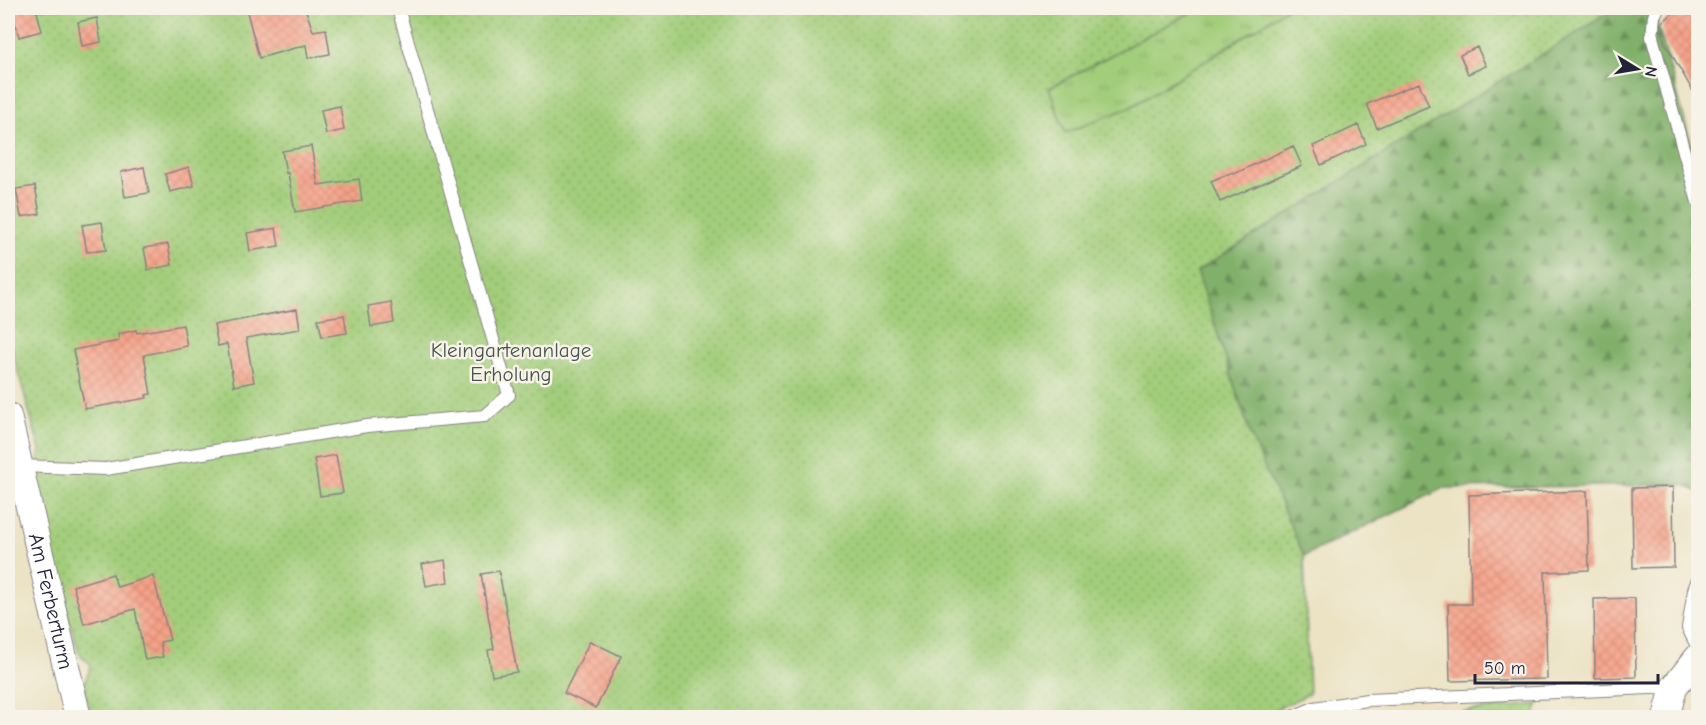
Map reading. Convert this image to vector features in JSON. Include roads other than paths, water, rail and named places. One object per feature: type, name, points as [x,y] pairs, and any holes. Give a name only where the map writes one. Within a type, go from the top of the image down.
[{"type":"street","name":"Am Ferberturm","points":[[8,416],[78,717]]},
{"type":"street","points":[[1666,717],[1674,687],[1698,657]]},
{"type":"lane","points":[[19,466],[106,469],[367,426],[485,416],[509,395],[398,8]]},
{"type":"lane","points":[[1658,8],[1654,16],[1652,37],[1698,202]]},
{"type":"lane","points":[[1698,579],[1688,628],[1698,648]]},
{"type":"lane","points":[[1290,717],[1314,708],[1367,700],[1674,687]]},
{"type":"park label","name":"Kleingartenanlage Erholung","points":[[511,362]]}]
